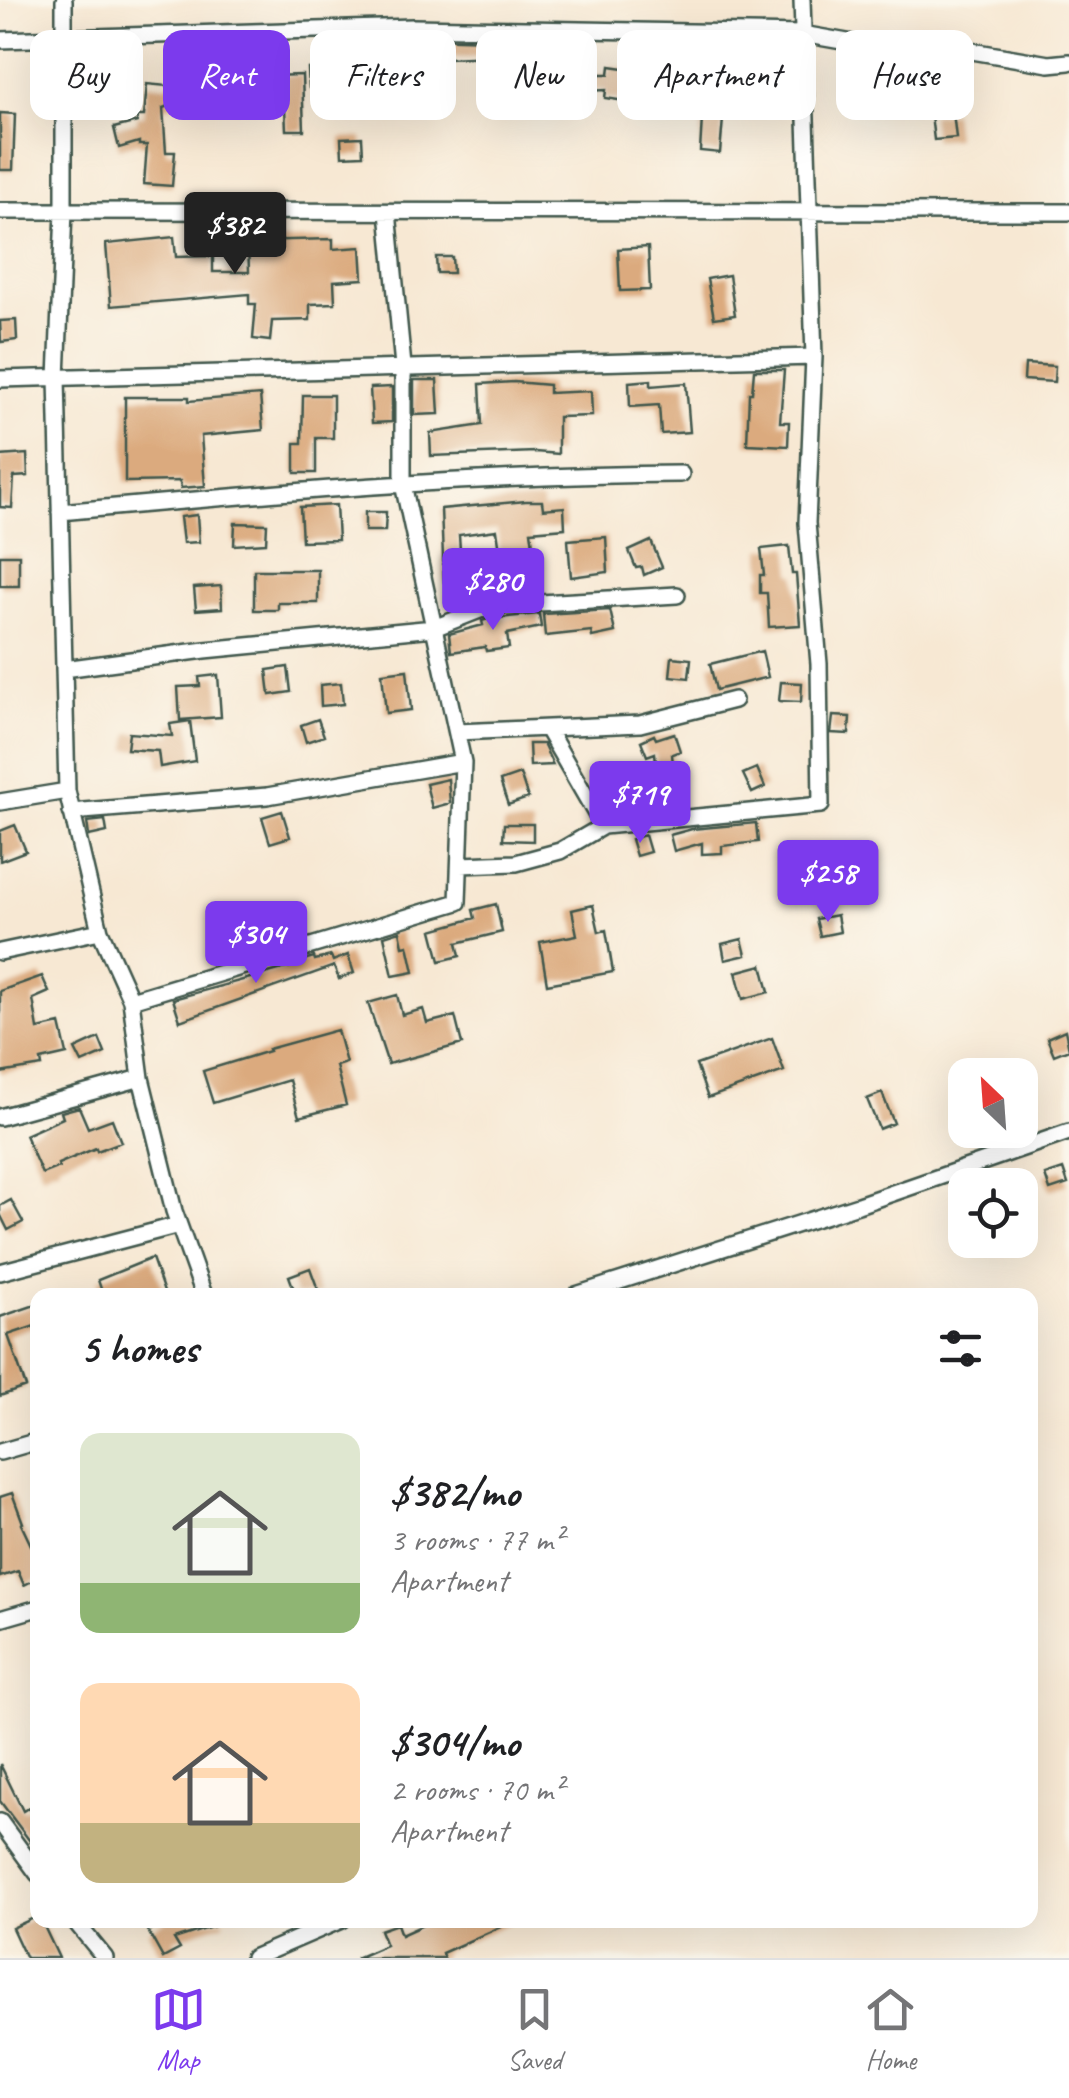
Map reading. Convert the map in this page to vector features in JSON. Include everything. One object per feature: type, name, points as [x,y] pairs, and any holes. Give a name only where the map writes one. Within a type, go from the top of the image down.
[{"type":"street","points":[[64,0],[64,30]]},
{"type":"street","points":[[802,0],[802,30]]},
{"type":"street","points":[[143,37],[414,27],[617,31]]},
{"type":"street","points":[[816,36],[893,50],[966,50],[1049,64],[1069,62]]},
{"type":"street","points":[[0,40],[30,40]]},
{"type":"street","points":[[64,120],[57,378],[67,791],[100,930],[132,1000],[140,1078],[179,1225],[202,1288]]},
{"type":"street","points":[[460,865],[516,862],[560,851],[603,826],[821,805],[819,664],[807,523],[814,357],[805,120]]},
{"type":"street","points":[[0,211],[1069,212]]},
{"type":"street","points":[[132,1000],[458,902],[463,762],[403,484],[403,366],[388,212]]},
{"type":"street","points":[[0,380],[814,357]]},
{"type":"street","points":[[60,512],[403,484],[578,474],[681,474]]},
{"type":"street","points":[[64,668],[434,628],[490,606],[676,595]]},
{"type":"street","points":[[457,732],[640,724],[734,700]]},
{"type":"street","points":[[547,728],[603,826]]},
{"type":"street","points":[[71,812],[268,796],[463,762]]},
{"type":"street","points":[[0,802],[67,791]]},
{"type":"street","points":[[0,952],[100,930]]},
{"type":"street","points":[[0,1117],[140,1078]]},
{"type":"street","points":[[598,1288],[858,1206],[1069,1132]]},
{"type":"street","points":[[0,1272],[179,1225]]},
{"type":"street","points":[[0,1452],[30,1443]]},
{"type":"street","points":[[0,1619],[30,1610]]},
{"type":"street","points":[[0,1822],[30,1863]]},
{"type":"street","points":[[80,1928],[104,1958]]},
{"type":"street","points":[[253,1958],[322,1928]]},
{"type":"building","points":[[456,39],[476,40],[476,57],[456,58]]},
{"type":"building","points":[[610,66],[617,67],[617,100],[605,98],[606,90],[597,90],[597,74],[609,74]]},
{"type":"building","points":[[290,75],[302,75],[304,130],[286,130],[286,120],[290,120]]},
{"type":"building","points":[[147,84],[163,86],[166,152],[175,152],[172,186],[144,184],[147,145],[139,142],[119,148],[114,128],[143,120]]},
{"type":"building","points":[[0,113],[15,114],[13,170],[0,170]]},
{"type":"building","points":[[702,120],[723,120],[720,153],[700,151]]},
{"type":"building","points":[[932,120],[954,120],[956,138],[934,140]]},
{"type":"building","points":[[362,137],[363,155],[342,156],[341,138]]},
{"type":"building","points":[[174,237],[176,257],[213,256],[213,272],[249,272],[248,241],[333,239],[333,249],[361,247],[363,279],[334,281],[335,303],[310,304],[310,320],[272,321],[270,341],[253,339],[256,304],[249,304],[249,294],[111,306],[106,244]]},
{"type":"building","points":[[648,247],[650,290],[620,291],[618,249]]},
{"type":"building","points":[[436,257],[452,257],[453,273],[437,273]]},
{"type":"building","points":[[729,275],[735,315],[714,318],[707,279]]},
{"type":"building","points":[[16,320],[17,340],[1,342],[0,321]]},
{"type":"building","points":[[1025,364],[1055,366],[1054,382],[1024,380]]},
{"type":"building","points":[[754,370],[784,370],[780,422],[789,422],[788,446],[747,444]]},
{"type":"building","points":[[414,380],[437,380],[439,414],[414,415]]},
{"type":"building","points":[[651,380],[651,386],[686,383],[690,432],[661,434],[659,405],[630,407],[629,382]]},
{"type":"building","points":[[480,384],[549,385],[549,393],[591,391],[592,416],[558,417],[558,454],[431,456],[430,433],[482,425]]},
{"type":"building","points":[[392,387],[392,422],[372,423],[370,388]]},
{"type":"building","points":[[260,395],[263,430],[201,436],[205,486],[181,488],[180,481],[125,482],[125,397],[189,397],[189,401]]},
{"type":"building","points":[[303,395],[333,395],[333,438],[316,438],[316,473],[295,473],[295,443],[302,443]]},
{"type":"building","points":[[27,454],[28,476],[14,477],[12,508],[0,507],[0,456]]},
{"type":"building","points":[[542,501],[543,509],[564,507],[565,528],[531,531],[538,582],[480,586],[478,567],[502,564],[497,530],[459,535],[462,581],[444,582],[441,509]]},
{"type":"building","points":[[336,505],[338,540],[302,541],[300,507]]},
{"type":"building","points":[[365,512],[386,512],[385,531],[365,531]]},
{"type":"building","points":[[197,515],[199,542],[183,543],[180,517]]},
{"type":"building","points":[[235,523],[267,524],[266,543],[234,545]]},
{"type":"building","points":[[606,537],[608,572],[571,577],[568,540]]},
{"type":"building","points":[[651,541],[662,567],[644,575],[642,567],[636,568],[629,551]]},
{"type":"building","points":[[789,546],[792,574],[796,574],[800,625],[769,627],[767,593],[760,593],[760,575],[764,575],[761,549]]},
{"type":"building","points":[[0,555],[19,555],[19,586],[0,586]]},
{"type":"building","points":[[254,570],[318,570],[318,603],[278,603],[278,610],[254,610]]},
{"type":"building","points":[[221,586],[222,608],[196,610],[194,588]]},
{"type":"building","points":[[610,610],[615,632],[592,637],[591,631],[545,636],[543,614]]},
{"type":"building","points":[[539,614],[541,627],[507,634],[509,648],[451,652],[449,634],[483,625],[482,621],[488,619]]},
{"type":"building","points":[[762,651],[768,677],[716,690],[710,664]]},
{"type":"building","points":[[672,657],[691,659],[689,678],[670,676]]},
{"type":"building","points":[[288,667],[291,692],[270,695],[267,670]]},
{"type":"building","points":[[407,670],[411,710],[386,713],[382,673]]},
{"type":"building","points":[[218,675],[221,717],[180,720],[178,687],[200,686],[199,677]]},
{"type":"building","points":[[781,682],[802,683],[801,702],[779,701]]},
{"type":"building","points":[[341,683],[343,704],[321,706],[320,685]]},
{"type":"building","points":[[833,716],[850,717],[849,734],[831,733]]},
{"type":"building","points":[[318,719],[324,736],[306,742],[301,725]]},
{"type":"building","points":[[190,721],[195,761],[160,767],[158,751],[127,749],[129,733],[172,736],[170,724]]},
{"type":"building","points":[[674,733],[680,751],[672,754],[677,805],[661,807],[655,753],[647,756],[641,741]]},
{"type":"building","points":[[529,744],[543,744],[553,765],[530,766]]},
{"type":"building","points":[[757,768],[765,787],[752,793],[743,774]]},
{"type":"building","points":[[520,774],[528,798],[508,805],[500,781]]},
{"type":"building","points":[[448,779],[450,803],[432,808],[426,784]]},
{"type":"building","points":[[282,811],[290,837],[270,843],[262,817]]},
{"type":"building","points":[[105,820],[107,832],[89,836],[87,822]]},
{"type":"building","points":[[756,823],[758,842],[722,846],[722,853],[702,854],[702,843],[674,851],[670,835],[692,829]]},
{"type":"building","points":[[504,824],[533,824],[533,841],[503,840]]},
{"type":"building","points":[[15,825],[26,851],[0,861],[0,831]]},
{"type":"building","points":[[645,835],[650,852],[636,856],[631,839]]},
{"type":"building","points":[[496,904],[502,932],[457,943],[460,956],[440,961],[432,930],[475,918],[473,910]]},
{"type":"building","points":[[593,905],[599,932],[606,930],[613,972],[547,984],[540,942],[577,935],[572,910]]},
{"type":"building","points":[[837,915],[840,932],[820,936],[816,919]]},
{"type":"building","points":[[400,931],[403,946],[408,945],[414,972],[393,976],[384,936]]},
{"type":"building","points":[[742,939],[746,955],[725,960],[722,944]]},
{"type":"building","points":[[348,955],[354,973],[339,979],[334,966],[180,1021],[173,999],[314,957],[315,960],[331,956],[333,961]]},
{"type":"building","points":[[762,965],[769,992],[743,999],[736,972]]},
{"type":"building","points":[[42,976],[49,992],[33,999],[38,1029],[60,1024],[67,1054],[41,1060],[42,1066],[0,1073],[0,991]]},
{"type":"building","points":[[397,995],[402,1015],[423,1009],[427,1023],[455,1016],[462,1044],[388,1064],[368,1003]]},
{"type":"building","points":[[337,1030],[346,1063],[336,1066],[346,1105],[299,1117],[289,1080],[213,1103],[203,1071]]},
{"type":"building","points":[[1065,1030],[1069,1049],[1054,1055],[1047,1038]]},
{"type":"building","points":[[99,1038],[105,1053],[82,1063],[75,1049]]},
{"type":"building","points":[[772,1038],[784,1071],[708,1098],[696,1065]]},
{"type":"building","points":[[882,1093],[894,1123],[879,1129],[867,1099]]},
{"type":"building","points":[[79,1107],[88,1128],[112,1119],[121,1142],[97,1151],[96,1148],[42,1174],[25,1135],[63,1118],[61,1112]]},
{"type":"building","points":[[1063,1169],[1068,1184],[1050,1190],[1045,1175]]},
{"type":"building","points":[[11,1200],[23,1222],[8,1230],[0,1206]]},
{"type":"building","points":[[152,1258],[163,1288],[101,1288],[98,1280]]},
{"type":"building","points":[[310,1268],[317,1288],[293,1288],[289,1276]]},
{"type":"building","points":[[30,1307],[30,1328],[8,1335],[26,1387],[0,1396],[0,1317]]},
{"type":"building","points":[[12,1493],[30,1543],[30,1582],[24,1585],[18,1571],[0,1577],[0,1497]]},
{"type":"building","points":[[0,1764],[23,1811],[30,1811],[30,1841],[0,1801]]},
{"type":"building","points":[[30,1920],[30,1928],[45,1928],[59,1958],[26,1958],[12,1928]]},
{"type":"building","points":[[208,1928],[174,1939],[180,1949],[163,1958],[148,1931]]},
{"type":"building","points":[[398,1928],[401,1935],[416,1928],[498,1928],[442,1953],[444,1958],[356,1958],[386,1945],[380,1930]]}]
